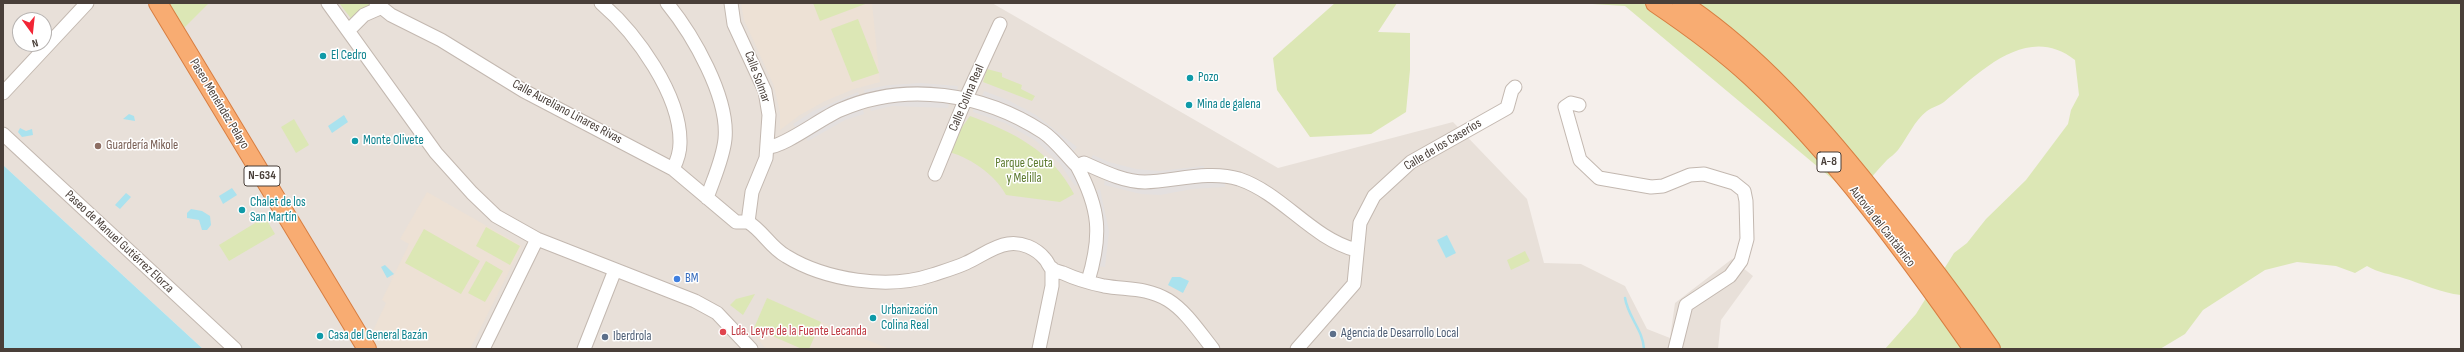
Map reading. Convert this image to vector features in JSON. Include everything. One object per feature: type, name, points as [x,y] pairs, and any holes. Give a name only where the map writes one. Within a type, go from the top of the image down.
[{"type":"highway","name":"Paseo Menéndez Pelayo","points":[[158,3],[367,349]]},
{"type":"highway","name":"Autovía del Cantábrico","points":[[1655,3],[1728,57],[1802,130],[1897,245],[1973,349]]},
{"type":"highway","name":"Autovía del Cantábrico","points":[[1682,3],[1761,65],[1813,120],[1955,296],[1991,349]]},
{"type":"street","points":[[3,93],[87,3]]},
{"type":"street","points":[[328,3],[349,30],[407,115],[452,172],[496,216],[537,239],[695,301],[712,311],[729,324],[751,349]]},
{"type":"street","points":[[601,3],[620,21],[644,51],[673,107],[680,142],[673,170]]},
{"type":"street","points":[[667,3],[680,19],[706,68],[723,113],[725,141],[707,198]]},
{"type":"street","name":"Calle Solmar","points":[[731,3],[734,24],[765,91],[769,115],[768,147],[766,158],[752,192],[748,222]]},
{"type":"street","name":"Calle Aureliano Linares Rivas","points":[[349,30],[364,15],[378,6],[441,40],[524,91],[673,170],[736,222],[748,222]]},
{"type":"street","name":"Calle Colina Real","points":[[935,174],[966,98],[1000,24]]},
{"type":"street","name":"Calle de los Caseríos","points":[[1297,349],[1350,290],[1356,275],[1356,250],[1360,223],[1374,196],[1411,162],[1507,108],[1512,90],[1515,87]]},
{"type":"street","points":[[768,147],[780,145],[817,121],[841,109],[890,95],[922,93],[966,98],[1011,114],[1044,133],[1077,166],[1093,201],[1097,226],[1097,247],[1088,281]]},
{"type":"street","points":[[1579,106],[1571,103],[1565,107],[1575,151],[1583,165],[1599,178],[1651,187],[1663,186],[1690,175],[1704,174],[1740,186],[1746,196],[1747,239],[1741,261],[1730,276],[1686,305],[1675,349]]},
{"type":"street","name":"Paseo de Manuel Gutiérrez Elorza","points":[[3,134],[235,349]]},
{"type":"street","points":[[759,174],[796,135]]},
{"type":"street","points":[[1077,166],[1084,164],[1108,174],[1143,182],[1203,176],[1239,179],[1266,192],[1328,238],[1356,250]]},
{"type":"street","points":[[748,222],[757,228],[773,247],[786,256],[822,272],[848,279],[875,282],[928,277],[1008,244],[1033,248],[1047,260],[1052,268],[1052,286],[1039,349]]},
{"type":"street","points":[[483,349],[537,239]]},
{"type":"street","points":[[1052,268],[1104,286],[1131,287],[1153,293],[1169,301],[1180,310],[1213,349]]},
{"type":"street","points":[[584,349],[615,270]]},
{"type":"shaded area","points":[[3,3],[992,3],[1278,168],[1453,122],[1527,199],[1544,263],[1581,264],[1625,286],[1647,329],[1670,338],[1675,303],[1732,259],[1753,276],[1721,320],[1718,349],[203,349],[3,165]]},
{"type":"shaded area","points":[[741,3],[872,3],[880,82],[854,89],[825,101],[800,115],[780,130],[780,113],[774,86],[744,20]]},
{"type":"shaded area","points":[[921,83],[958,86],[957,92],[866,97],[864,90],[889,85]]},
{"type":"shaded area","points":[[984,91],[1008,100],[1036,115],[1077,147],[1072,153],[981,98]]},
{"type":"shaded area","points":[[858,92],[860,98],[815,116],[796,129],[793,124],[813,111]]},
{"type":"shaded area","points":[[950,99],[948,108],[892,106],[871,111],[869,104],[891,100]]},
{"type":"shaded area","points":[[974,105],[1007,117],[1040,136],[1066,159],[1080,183],[1075,186],[1060,164],[1036,141],[1005,123],[973,112]]},
{"type":"shaded area","points":[[862,107],[864,114],[845,120],[808,141],[803,135]]},
{"type":"shaded area","points":[[1093,155],[1109,162],[1136,169],[1159,171],[1204,166],[1204,172],[1160,178],[1109,171],[1089,161]]},
{"type":"shaded area","points":[[1105,178],[1210,180],[1225,182],[1225,187],[1192,189],[1160,195],[1141,194],[1104,185]]},
{"type":"shaded area","points":[[1100,189],[1109,231],[1105,267],[1098,266],[1095,191]]},
{"type":"shaded area","points":[[427,192],[522,246],[470,349],[378,349],[370,337],[386,303],[382,300],[409,244],[400,239]]},
{"type":"shaded area","points":[[767,298],[821,322],[890,349],[766,349],[757,338],[754,328]]},
{"type":"green space","points":[[167,3],[209,3],[184,28]]},
{"type":"green space","points":[[339,3],[370,3],[372,5],[353,21]]},
{"type":"green space","points":[[813,3],[868,3],[820,21]]},
{"type":"green space","points":[[1335,3],[1397,3],[1378,32],[1410,33],[1410,70],[1406,112],[1371,134],[1310,137],[1277,90],[1273,58]]},
{"type":"green space","points":[[1576,3],[2461,3],[2461,295],[2380,272],[2367,266],[2355,273],[2336,266],[2297,262],[2265,270],[2203,310],[2185,334],[2160,349],[1885,349],[1916,314],[1954,253],[1967,243],[1986,219],[2026,180],[2068,124],[2071,110],[2079,95],[2075,60],[2057,50],[2039,46],[2022,49],[2005,56],[1988,66],[1940,105],[1922,115],[1902,145],[1854,197],[1625,6]]},
{"type":"green space","points":[[858,19],[879,73],[852,82],[831,29]]},
{"type":"green space","points":[[987,69],[1002,73],[1002,77],[1022,85],[1021,89],[1035,96],[1032,101],[983,82]]},
{"type":"green space","name":"Parque Ceuta y Melilla","points":[[970,116],[1016,136],[1030,145],[1055,166],[1074,194],[1060,202],[1006,195],[995,180],[980,167],[963,157],[945,151]]},
{"type":"green space","points":[[294,119],[309,145],[296,153],[281,127]]},
{"type":"green space","points":[[265,217],[275,234],[229,261],[219,245]]},
{"type":"green space","points":[[486,227],[520,246],[510,265],[476,246]]},
{"type":"green space","points":[[424,229],[480,261],[461,294],[405,263]]},
{"type":"green space","points":[[1525,251],[1530,261],[1511,270],[1507,260]]},
{"type":"green space","points":[[486,261],[503,271],[485,302],[468,293]]},
{"type":"green space","points":[[755,294],[743,315],[730,305],[736,299]]},
{"type":"green space","points":[[767,298],[821,322],[809,349],[802,349],[754,328]]},
{"type":"water","points":[[129,114],[134,116],[135,121],[123,119]]},
{"type":"water","points":[[344,115],[348,122],[332,133],[328,126]]},
{"type":"water","points":[[20,128],[26,131],[32,129],[33,135],[22,137],[18,132]]},
{"type":"water","points":[[3,165],[203,349],[3,349]]},
{"type":"water","points":[[232,188],[237,195],[223,204],[219,196]]},
{"type":"water","points":[[126,193],[131,197],[120,209],[115,205]]},
{"type":"water","points":[[191,209],[202,211],[210,216],[211,225],[207,230],[202,230],[199,220],[187,218],[187,213]]},
{"type":"water","points":[[1447,235],[1456,253],[1446,258],[1437,240]]},
{"type":"water","points":[[385,265],[394,274],[387,278],[381,267]]},
{"type":"water","points":[[1172,277],[1180,277],[1189,281],[1183,293],[1168,285]]},
{"type":"waterway","points":[[1625,298],[1629,311],[1641,336],[1644,349]]},
{"type":"place","name":"El Cedro","points":[[323,56]]},
{"type":"place","name":"Pozo","points":[[1190,78]]},
{"type":"place","name":"Mina de galena","points":[[1189,105]]},
{"type":"place","name":"Monte Olivete","points":[[355,141]]},
{"type":"place","name":"Guardería Mikole","points":[[98,146]]},
{"type":"place","name":"Chalet de los San Martín","points":[[242,210]]},
{"type":"place","name":"BM","points":[[677,279]]},
{"type":"place","name":"Urbanización Colina Real","points":[[873,318]]},
{"type":"place","name":"Lda. Leyre de la Fuente Lecanda","points":[[723,332]]},
{"type":"place","name":"Agencia de Desarrollo Local","points":[[1333,334]]},
{"type":"place","name":"Casa del General Bazán","points":[[320,336]]},
{"type":"place","name":"Iberdrola","points":[[605,337]]}]
